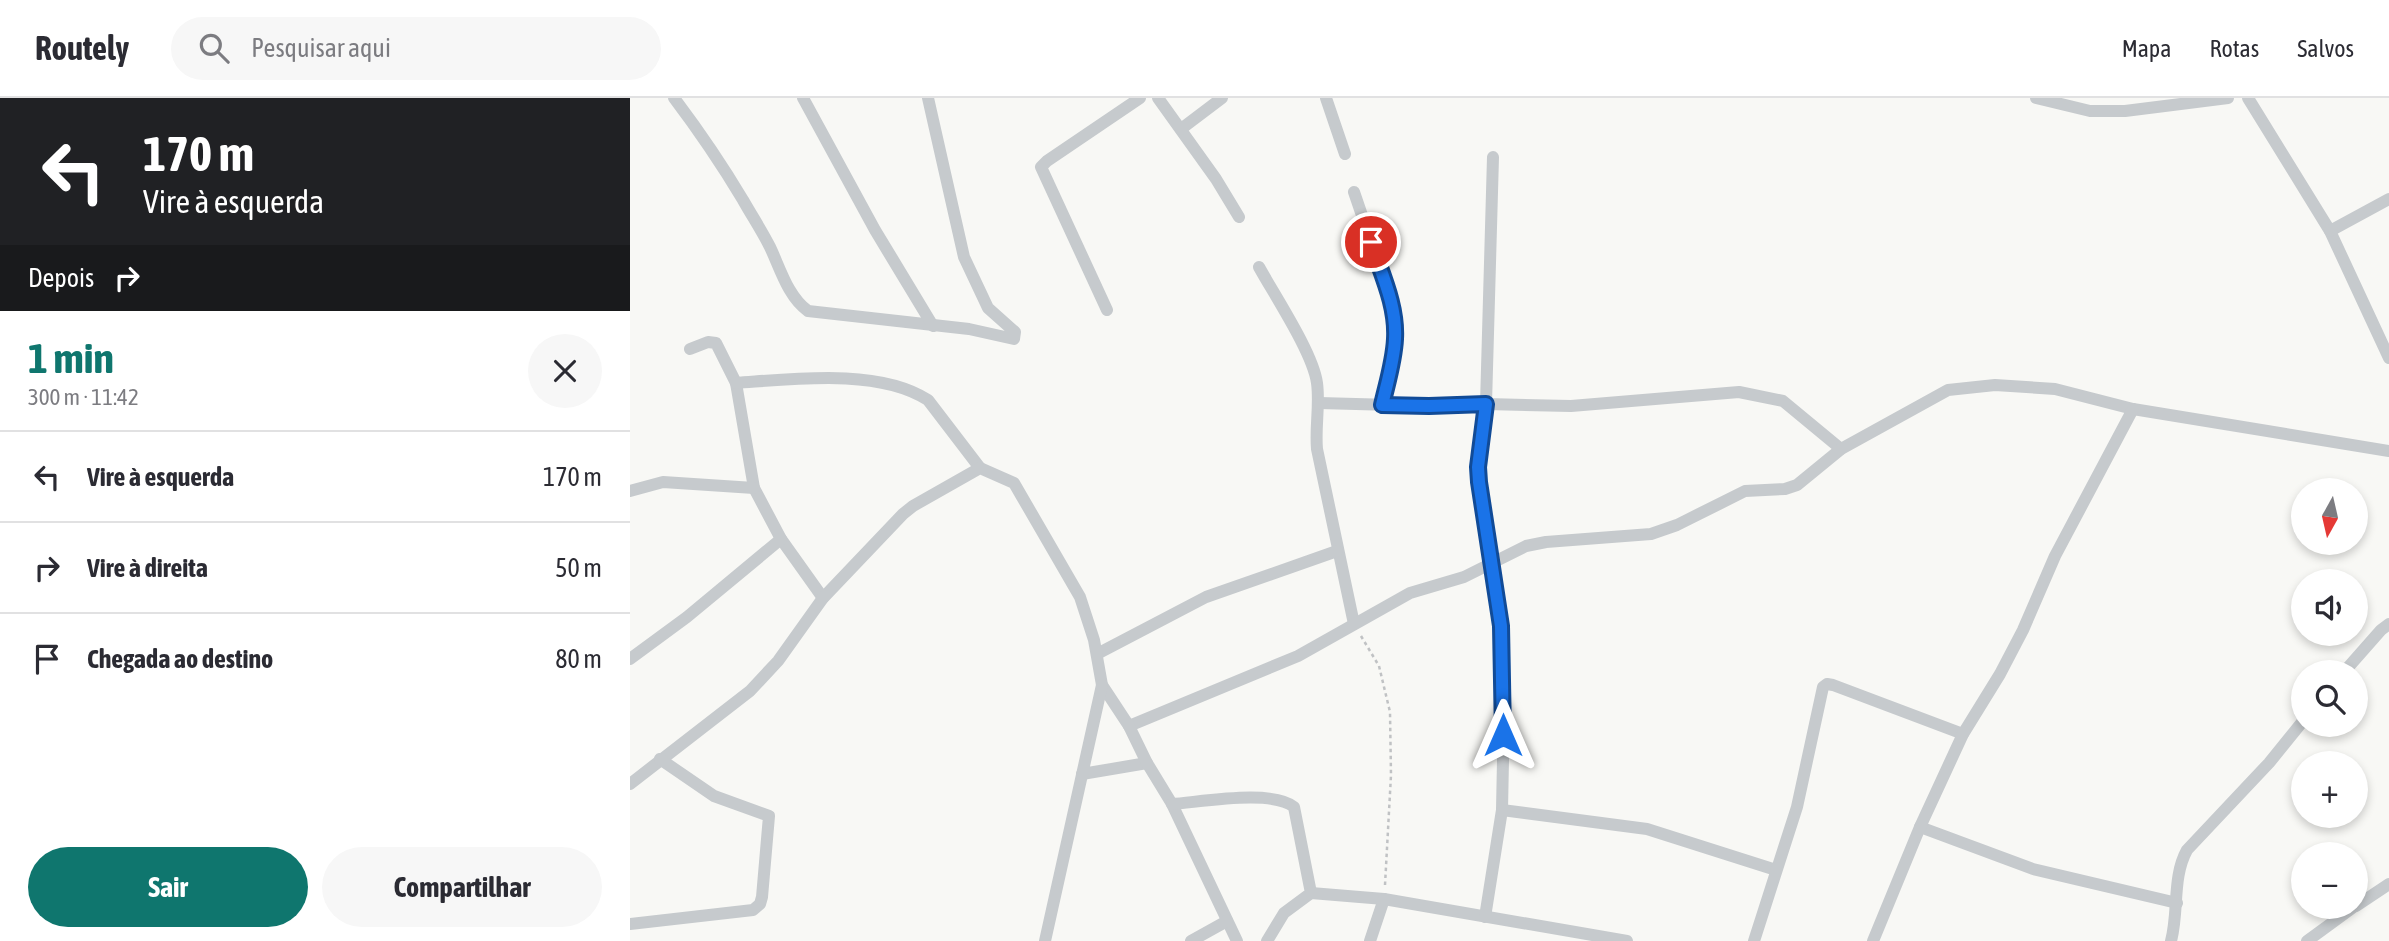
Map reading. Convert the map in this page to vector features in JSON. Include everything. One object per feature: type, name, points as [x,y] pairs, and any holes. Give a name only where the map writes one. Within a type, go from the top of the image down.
[{"type":"street","points":[[674,98],[710,146],[744,201],[801,306],[808,311],[969,330],[1010,339],[1015,336],[1014,332],[984,303],[964,257],[928,98]]},
{"type":"street","points":[[803,98],[874,230],[933,326]]},
{"type":"street","points":[[1107,310],[1041,167],[1140,98]]},
{"type":"street","points":[[1158,98],[1216,179],[1238,217]]},
{"type":"street","points":[[1181,128],[1222,98]]},
{"type":"street","points":[[1326,98],[1345,154]]},
{"type":"street","points":[[2036,98],[2090,111],[2125,111],[2228,98]]},
{"type":"street","points":[[2248,98],[2330,231],[2389,358]]},
{"type":"street","points":[[1485,916],[1502,810],[1504,710],[1501,626],[1478,467],[1486,404],[1493,156]]},
{"type":"street","points":[[1354,192],[1392,303],[1394,318],[1392,360],[1382,405]]},
{"type":"street","points":[[2330,231],[2389,198]]},
{"type":"street","points":[[1259,267],[1311,360],[1317,380],[1317,449],[1354,624]]},
{"type":"street","points":[[690,348],[708,342],[716,343],[736,383],[754,488],[781,539],[823,598]]},
{"type":"street","points":[[736,383],[820,377],[881,382],[909,390],[928,400],[981,468],[1014,483],[1080,597],[1088,615],[1102,685],[1045,941]]},
{"type":"street","points":[[1129,726],[1298,656],[1410,593],[1464,577],[1526,546],[1651,534],[1676,525],[1745,491],[1785,489],[1797,485],[1841,449],[1948,390],[2024,385],[2055,389],[2133,409],[2389,450]]},
{"type":"street","points":[[1319,403],[1581,406],[1739,392],[1783,401],[1794,407],[1841,449]]},
{"type":"street","points":[[1873,941],[1920,827],[1963,734],[2000,674],[2023,630],[2055,556],[2133,409]]},
{"type":"street","points":[[630,784],[766,676],[823,598],[902,514],[981,468]]},
{"type":"street","points":[[630,491],[663,482],[754,488]]},
{"type":"street","points":[[630,659],[687,617],[781,539]]},
{"type":"street","points":[[1097,654],[1206,597],[1337,551]]},
{"type":"street","points":[[2355,660],[2389,624]]},
{"type":"street","points":[[1754,941],[1797,807],[1823,687],[1827,684],[1833,685],[1963,734]]},
{"type":"street","points":[[1102,685],[1129,726],[1172,804],[1237,941]]},
{"type":"street","points":[[2171,941],[2181,860],[2187,850],[2269,763],[2291,735]]},
{"type":"street","points":[[630,924],[753,910],[760,904],[762,897],[769,816],[714,796],[660,759]]},
{"type":"street","points":[[1082,774],[1147,763]]},
{"type":"street","points":[[1172,804],[1258,798],[1287,802],[1294,807],[1298,817],[1311,893]]},
{"type":"street","points":[[1502,810],[1647,829],[1776,870]]},
{"type":"street","points":[[1920,827],[2033,869],[2177,903]]},
{"type":"street","points":[[2368,898],[2389,884]]},
{"type":"street","points":[[1267,941],[1284,913],[1311,893],[1384,899],[1590,938],[1627,941]]},
{"type":"street","points":[[1370,941],[1384,899]]},
{"type":"street","points":[[2307,941],[2337,919]]},
{"type":"street","points":[[1191,941],[1227,921]]},
{"type":"path","points":[[1354,624],[1379,666],[1390,712],[1391,775],[1384,899]]},
{"type":"route","points":[[1371,242],[1392,303],[1394,318],[1392,360],[1382,405],[1486,404],[1478,467],[1501,626],[1503,735]]}]
